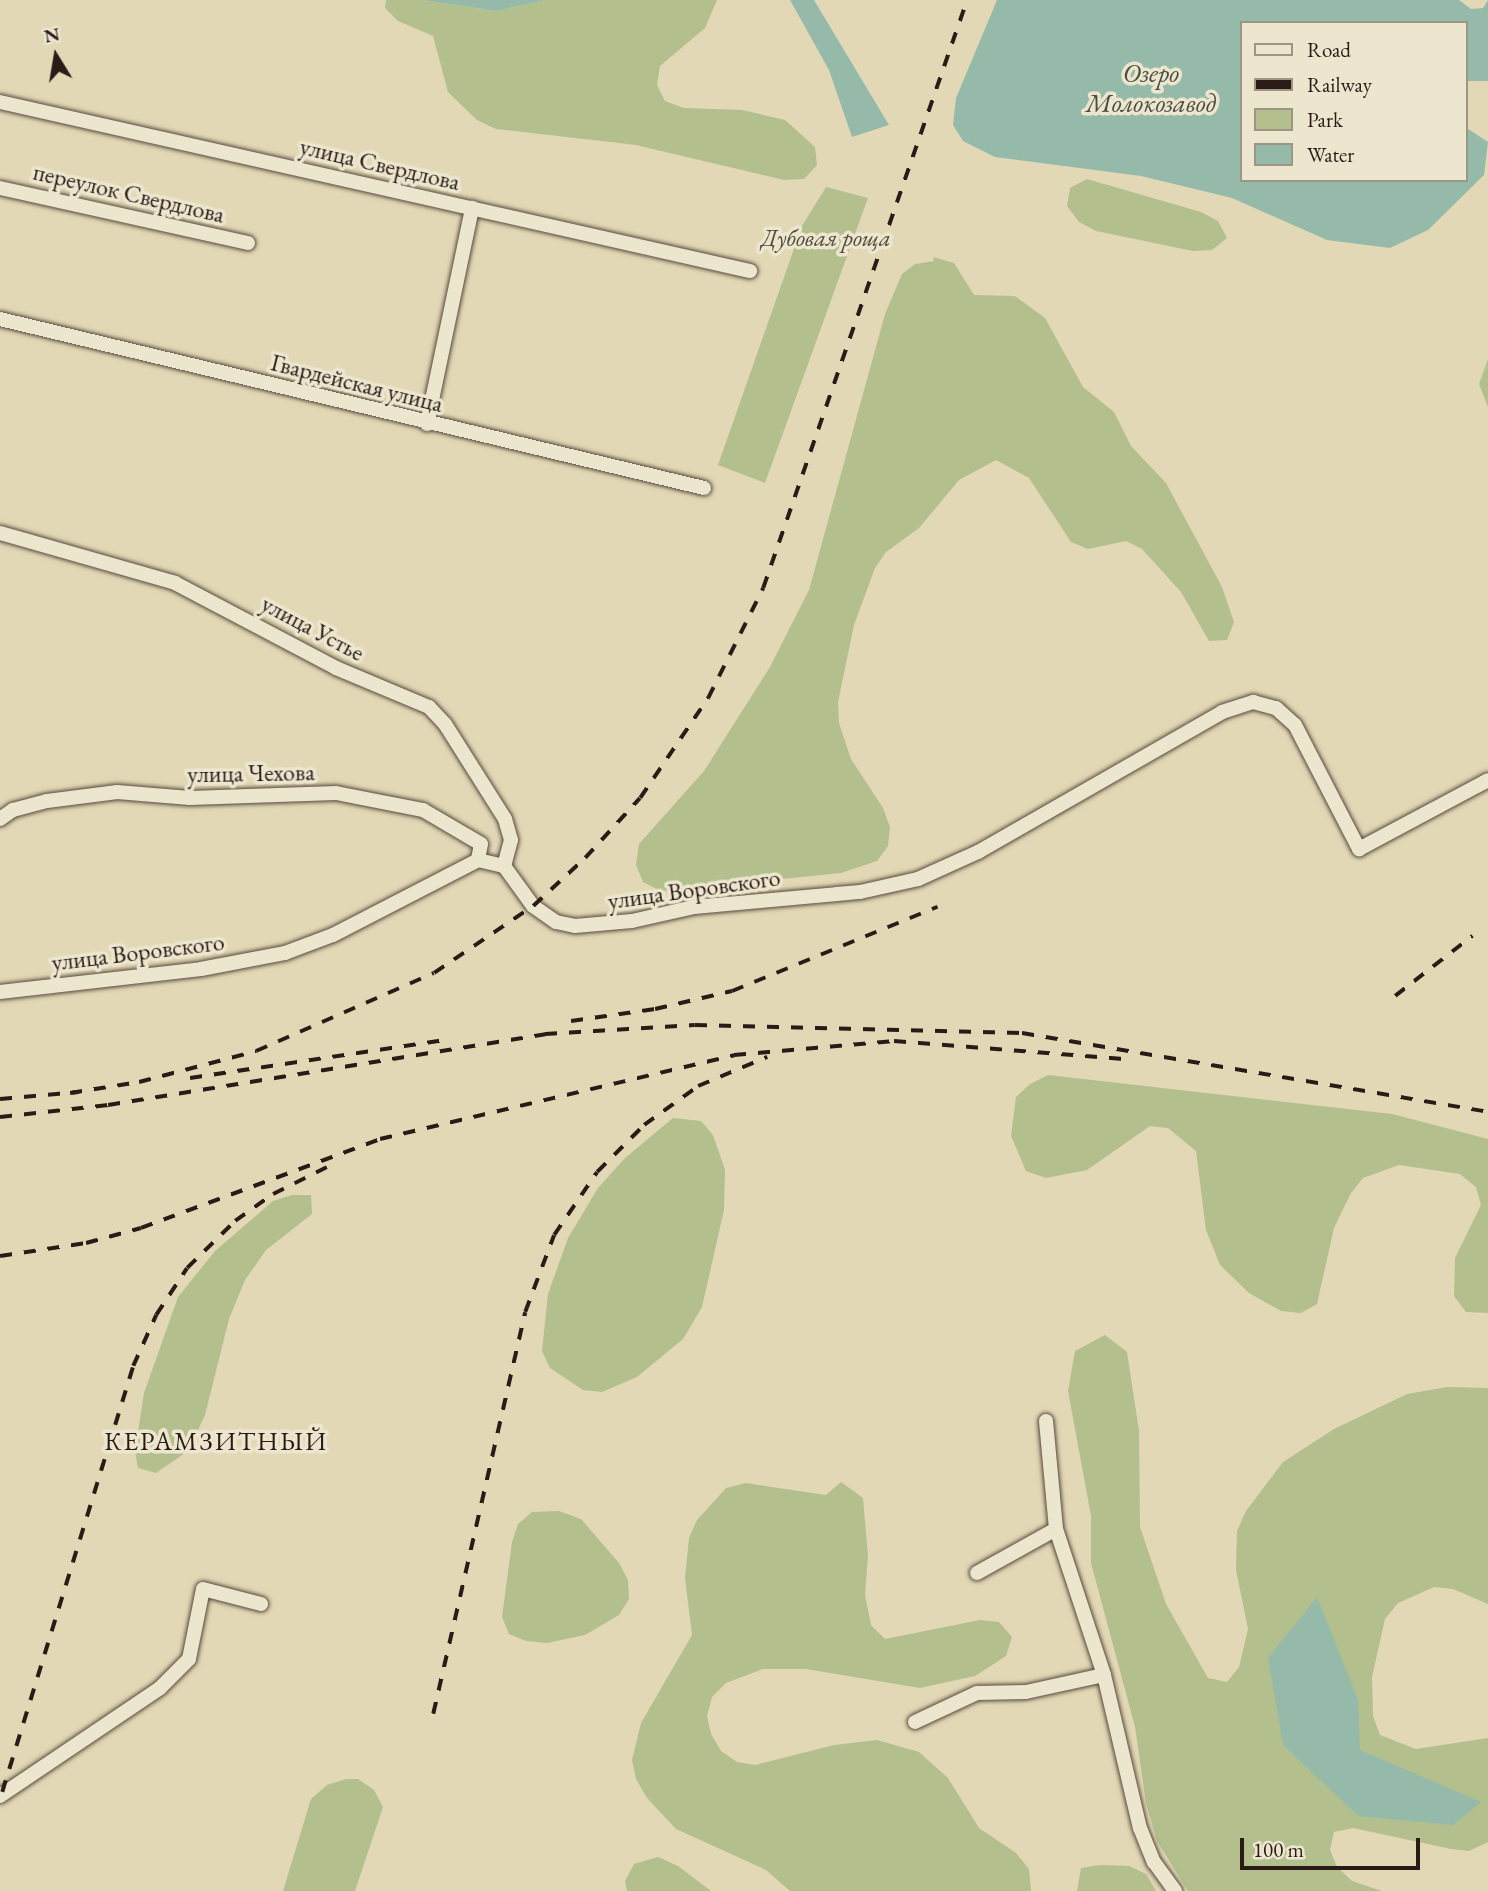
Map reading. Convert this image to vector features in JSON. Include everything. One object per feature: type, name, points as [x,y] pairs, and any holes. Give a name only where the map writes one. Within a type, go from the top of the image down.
[{"type":"street","name":"улица Свердлова","points":[[0,102],[750,271]]},
{"type":"street","name":"переулок Свердлова","points":[[0,188],[248,243]]},
{"type":"street","points":[[427,424],[472,208]]},
{"type":"street","name":"Гвардейская улица","points":[[0,319],[427,424],[704,488]]},
{"type":"street","name":"улица Устье","points":[[0,533],[175,583],[348,673],[429,707],[445,724],[505,819],[511,841],[504,866]]},
{"type":"street","name":"улица Воровского","points":[[504,866],[533,906],[556,922],[575,926],[632,921],[694,907],[860,892],[945,870],[1222,712],[1253,702],[1276,708],[1295,725],[1359,849],[1488,779]]},
{"type":"street","name":"улица Чехова","points":[[0,819],[13,810],[47,801],[107,792],[271,799],[336,793],[423,810],[481,844],[478,860]]},
{"type":"street","points":[[478,860],[504,866]]},
{"type":"street","name":"улица Воровского","points":[[0,992],[201,969],[285,953],[333,935],[478,860]]},
{"type":"street","points":[[1046,1421],[1056,1529],[1104,1675],[1140,1828],[1154,1862],[1175,1891]]},
{"type":"street","points":[[977,1573],[1056,1529]]},
{"type":"street","points":[[0,1796],[160,1688],[189,1659],[203,1589],[261,1604]]},
{"type":"street","points":[[915,1721],[977,1693],[1026,1692],[1104,1675]]},
{"type":"green space","points":[[386,0],[422,0],[496,11],[546,0],[717,0],[705,28],[660,66],[657,85],[665,101],[684,108],[742,110],[785,120],[815,147],[817,165],[804,179],[784,180],[636,145],[496,129],[477,120],[448,92],[433,36],[398,21],[385,8]]},
{"type":"green space","points":[[1087,179],[1201,212],[1218,221],[1227,238],[1212,250],[1193,251],[1096,231],[1079,222],[1067,206],[1070,188]]},
{"type":"green space","name":"Дубовая роща","points":[[826,187],[868,198],[765,483],[718,465],[802,226]]},
{"type":"green space","points":[[933,257],[954,263],[974,295],[1015,296],[1045,318],[1083,387],[1114,412],[1131,446],[1166,483],[1222,587],[1234,622],[1227,640],[1209,641],[1181,592],[1142,549],[1126,541],[1088,549],[1071,542],[1029,478],[996,460],[959,480],[919,528],[886,552],[875,568],[854,625],[838,702],[839,723],[851,759],[883,808],[890,827],[888,846],[877,861],[841,873],[661,891],[643,882],[636,865],[639,844],[704,771],[770,667],[809,590],[885,314],[902,274],[915,264],[934,261]]},
{"type":"green space","points":[[1488,359],[1488,407],[1479,384]]},
{"type":"green space","points":[[1048,1075],[1392,1114],[1488,1139],[1488,1313],[1466,1312],[1454,1296],[1455,1258],[1481,1205],[1476,1187],[1460,1174],[1399,1165],[1363,1178],[1351,1193],[1334,1228],[1317,1304],[1301,1313],[1281,1311],[1249,1293],[1220,1265],[1206,1230],[1196,1151],[1168,1128],[1150,1126],[1087,1170],[1046,1178],[1026,1171],[1011,1136],[1016,1097],[1030,1084]]},
{"type":"green space","points":[[673,1118],[701,1121],[713,1135],[725,1170],[724,1210],[702,1307],[683,1339],[637,1377],[602,1392],[583,1390],[550,1368],[542,1351],[548,1294],[568,1238],[598,1188],[625,1158]]},
{"type":"green space","points":[[292,1195],[311,1195],[312,1214],[266,1250],[245,1280],[229,1319],[205,1415],[188,1451],[156,1473],[138,1468],[135,1451],[144,1393],[178,1297],[215,1251],[273,1201]]},
{"type":"green space","points":[[1105,1335],[1127,1352],[1139,1431],[1140,1527],[1166,1604],[1208,1678],[1227,1682],[1239,1667],[1248,1629],[1236,1570],[1237,1531],[1246,1511],[1283,1462],[1334,1429],[1407,1394],[1447,1387],[1488,1388],[1488,1604],[1453,1589],[1434,1587],[1398,1603],[1385,1619],[1372,1677],[1373,1716],[1380,1735],[1416,1749],[1488,1738],[1488,1842],[1469,1851],[1353,1828],[1334,1832],[1330,1850],[1337,1867],[1352,1881],[1382,1891],[1188,1891],[1157,1841],[1146,1803],[1135,1727],[1091,1563],[1091,1516],[1068,1391],[1075,1351]]},
{"type":"green space","points":[[841,1482],[863,1498],[868,1556],[865,1595],[871,1625],[885,1639],[980,1620],[999,1622],[1012,1637],[1006,1656],[975,1676],[920,1688],[806,1669],[763,1669],[726,1683],[712,1697],[707,1716],[711,1734],[721,1751],[737,1762],[755,1765],[834,1745],[877,1740],[919,1752],[948,1778],[979,1828],[1016,1853],[1029,1869],[1031,1891],[790,1891],[766,1870],[676,1829],[647,1798],[636,1779],[632,1760],[641,1723],[692,1635],[685,1578],[689,1538],[697,1520],[726,1488],[746,1483],[826,1495]]},
{"type":"green space","points":[[559,1511],[581,1519],[619,1563],[628,1580],[629,1599],[619,1615],[585,1635],[547,1643],[526,1641],[509,1634],[502,1617],[512,1542],[518,1524],[532,1512]]},
{"type":"green space","points":[[346,1779],[358,1779],[374,1790],[383,1807],[355,1891],[283,1891],[311,1799],[327,1785]]},
{"type":"green space","points":[[658,1857],[678,1866],[711,1891],[627,1891],[625,1881],[634,1864]]},
{"type":"green space","points":[[1100,1865],[1129,1866],[1146,1874],[1156,1891],[1077,1891],[1081,1868]]},
{"type":"water","points":[[422,0],[546,0],[496,11]]},
{"type":"water","points":[[790,0],[814,0],[889,125],[852,137],[829,70]]},
{"type":"water","name":"Озеро Молокозавод","points":[[997,0],[1459,0],[1471,9],[1483,8],[1488,0],[1488,81],[1467,81],[1467,21],[1240,21],[1240,182],[1467,182],[1467,128],[1488,142],[1484,175],[1428,230],[1390,248],[1327,240],[1232,198],[1141,176],[995,157],[963,141],[953,125],[956,98]]},
{"type":"water","points":[[1317,1597],[1358,1700],[1360,1750],[1481,1802],[1453,1825],[1358,1816],[1283,1745],[1268,1658]]},
{"type":"railway","points":[[70,1093],[139,1082],[256,1051],[434,973],[533,906],[585,858],[640,798],[708,698],[763,588],[967,0]]},
{"type":"railway","points":[[571,1021],[655,1009],[732,991],[937,907]]},
{"type":"railway","points":[[1395,996],[1472,936]]},
{"type":"railway","points":[[0,1117],[108,1105],[545,1034],[695,1025],[1022,1033],[1488,1112]]},
{"type":"railway","points":[[190,1078],[443,1040]]},
{"type":"railway","points":[[0,1256],[86,1243],[141,1228],[380,1139],[734,1055],[894,1041],[1123,1059]]},
{"type":"railway","points":[[433,1714],[525,1312],[554,1235],[597,1172],[644,1125],[698,1086],[767,1057]]},
{"type":"railway","points":[[0,1099],[79,1092]]},
{"type":"railway","points":[[2,1792],[133,1366],[156,1315],[187,1268],[235,1221],[273,1194],[337,1162]]},
{"type":"district","name":"КЕРАМЗИТНЫЙ","points":[[216,1442]]}]
